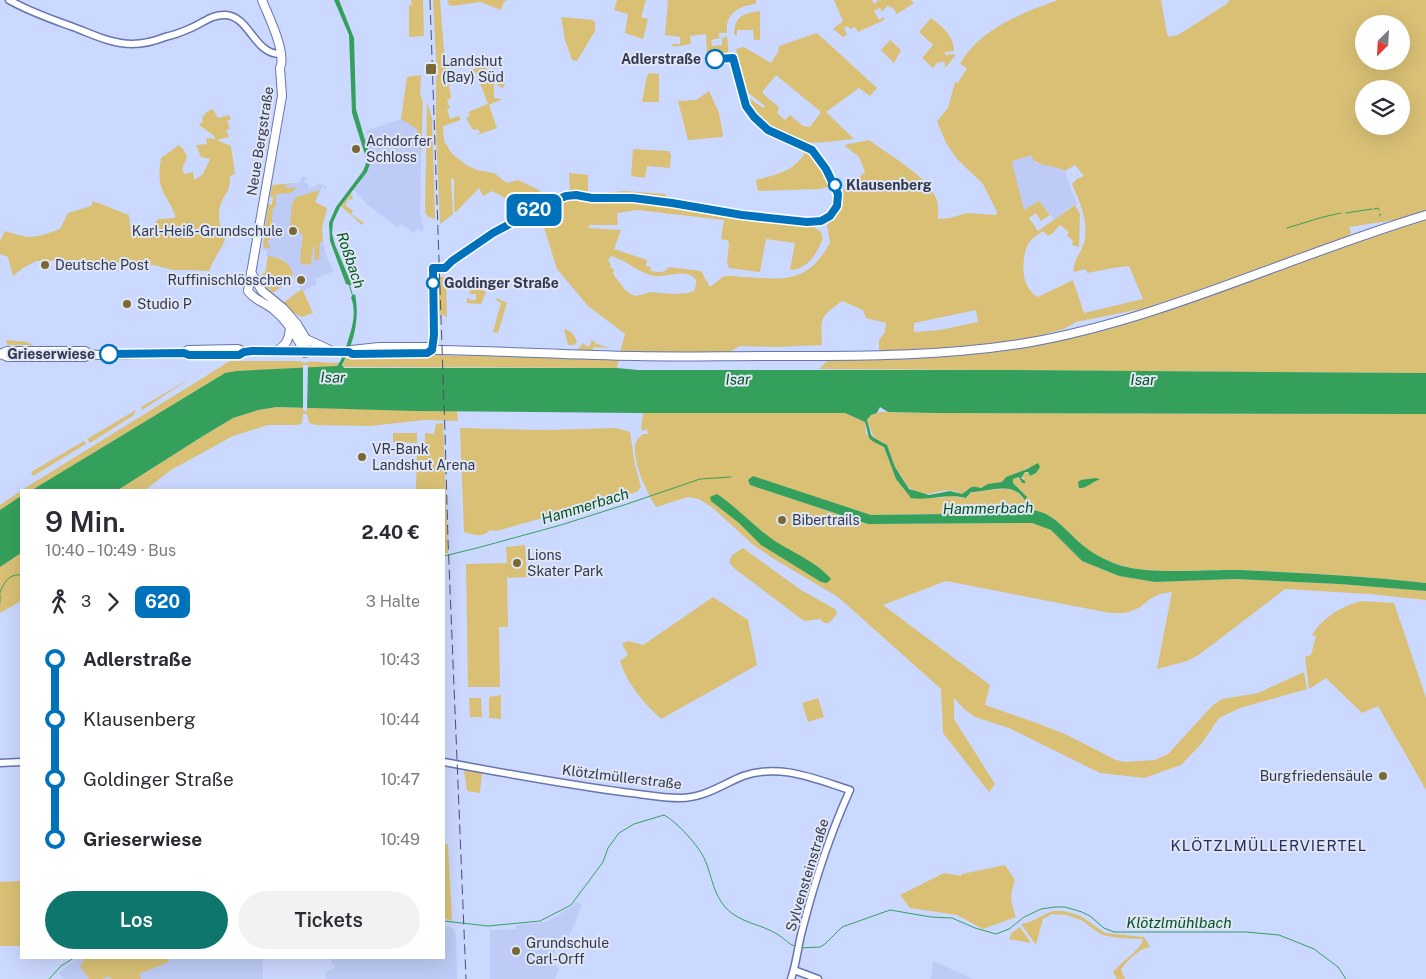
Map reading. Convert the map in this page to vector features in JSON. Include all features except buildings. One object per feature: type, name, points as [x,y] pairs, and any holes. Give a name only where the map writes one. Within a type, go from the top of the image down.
[{"type":"main road","name":"Neue Bergstraße","points":[[248,291],[281,102],[280,68],[277,66],[277,54],[267,12],[262,0]]},
{"type":"main road","points":[[0,354],[8,356],[85,357],[89,354],[184,353],[188,350],[238,349],[244,352],[349,352],[352,354],[427,353],[432,350],[683,357],[920,355],[975,350],[1027,342],[1116,322],[1253,276],[1353,238],[1426,215]]},
{"type":"main road","points":[[251,272],[258,287],[289,313],[306,339],[336,352]]},
{"type":"main road","points":[[248,291],[273,300]]},
{"type":"main road","points":[[248,291],[252,296],[273,309],[290,327],[305,353]]},
{"type":"main road","points":[[275,352],[287,343],[290,327]]},
{"type":"main road","points":[[305,353],[306,339]]},
{"type":"street","points":[[10,0],[35,14],[104,39],[132,44],[164,38],[211,17],[227,15],[243,25],[266,50],[277,54]]},
{"type":"street","points":[[0,763],[20,762]]},
{"type":"street","name":"Klötzlmüllerstraße","points":[[445,762],[601,789],[674,798],[701,796],[744,776],[771,771],[804,775],[850,790]]},
{"type":"street","name":"Sylvensteinstraße","points":[[791,979],[828,842],[850,790]]},
{"type":"street","points":[[794,970],[818,979]]},
{"type":"shaded area","points":[[411,0],[423,0],[424,36],[409,37],[409,5],[412,5]]},
{"type":"shaded area","points":[[433,0],[440,0],[444,51],[451,98],[447,100],[450,108],[447,109],[450,119],[459,116],[461,120],[443,126],[444,141],[452,154],[468,166],[477,170],[494,173],[507,183],[518,180],[541,191],[516,199],[507,199],[492,191],[483,196],[479,188],[456,212],[454,211],[454,178],[451,180],[453,214],[440,224],[436,130],[436,58]]},
{"type":"shaded area","points":[[447,0],[507,0],[503,3],[501,10],[480,2],[452,6],[449,5]]},
{"type":"shaded area","points":[[617,0],[646,0],[641,17],[648,19],[643,39],[625,33],[628,14],[614,10]]},
{"type":"shaded area","points":[[668,0],[756,0],[756,4],[734,12],[728,20],[727,33],[719,33],[719,37],[724,37],[711,40],[712,46],[722,45],[722,39],[727,36],[728,52],[726,55],[707,57],[706,34],[690,36],[691,44],[673,47],[672,44],[680,44],[680,37],[665,35]]},
{"type":"shaded area","points":[[834,0],[872,0],[874,4],[879,0],[911,0],[914,3],[897,14],[888,5],[882,12],[880,8],[874,11],[879,20],[884,17],[884,20],[858,32],[855,27],[850,29],[848,26],[844,28],[847,35],[843,37],[833,29],[843,21]]},
{"type":"shaded area","points":[[1058,0],[1161,0],[1169,37],[1178,35],[1230,0],[1426,0],[1426,212],[1395,220],[1349,227],[1351,233],[1347,237],[1198,292],[1146,308],[1076,322],[1064,329],[1027,339],[939,350],[885,352],[879,350],[879,340],[885,332],[886,323],[866,318],[863,310],[842,301],[829,311],[823,319],[821,329],[822,345],[740,346],[728,353],[620,352],[625,334],[588,306],[557,269],[541,218],[535,212],[569,198],[612,201],[613,203],[617,203],[617,200],[643,201],[810,225],[820,231],[823,238],[815,255],[807,264],[790,270],[795,243],[766,239],[760,272],[729,268],[727,263],[729,243],[727,240],[721,239],[724,220],[637,210],[617,213],[618,225],[589,225],[589,228],[621,230],[614,249],[647,260],[646,266],[651,267],[650,271],[663,272],[669,267],[701,271],[710,287],[723,277],[728,276],[785,278],[805,272],[822,256],[830,243],[827,225],[841,206],[841,192],[865,172],[859,157],[844,145],[869,140],[905,165],[930,188],[937,201],[938,219],[967,213],[996,215],[997,212],[983,184],[957,159],[946,143],[937,121],[948,108],[955,82],[958,83],[967,68],[960,64],[968,52],[990,32],[1016,17]],"holes":[[[1031,155],[1035,162],[1065,171],[1075,165],[1084,176],[1072,184],[1085,220],[1084,243],[1075,261],[1074,272],[1086,269],[1087,273],[1129,266],[1143,299],[1084,313],[1073,280],[1038,297],[1032,293],[1025,280],[1023,265],[1028,244],[1043,231],[1048,236],[1060,225],[1069,232],[1067,235],[1073,241],[1072,245],[1079,247],[1080,214],[1075,205],[1038,231],[1029,218],[1036,213],[1041,221],[1050,215],[1039,201],[1024,210],[1012,163]],[[611,256],[654,276],[687,274],[696,280],[696,285],[694,291],[688,293],[649,292],[634,296],[625,290],[613,274],[614,270],[610,267],[611,265],[608,260]],[[976,310],[978,322],[940,330],[914,332],[914,323]]]},
{"type":"shaded area","points":[[760,11],[760,40],[754,40],[753,30],[737,30],[737,35],[734,35],[738,19],[749,13]]},
{"type":"shaded area","points":[[561,17],[593,20],[595,22],[595,31],[577,61],[572,60],[565,40]]},
{"type":"shaded area","points":[[931,18],[943,28],[952,41],[954,51],[945,52],[945,55],[955,54],[955,56],[946,67],[944,66],[946,64],[942,61],[938,62],[933,68],[922,58],[933,45],[919,32]]},
{"type":"shaded area","points":[[817,33],[877,88],[870,96],[859,88],[826,112],[854,139],[824,142],[798,140],[780,132],[756,113],[749,98],[763,108],[765,106],[746,91],[736,49],[744,47],[771,63],[778,52],[779,46]],"holes":[[[776,75],[821,112],[810,127],[803,126],[790,115],[785,120],[777,113],[779,107],[763,94],[763,91]]]},
{"type":"shaded area","points":[[890,40],[901,50],[894,63],[881,50]]},
{"type":"shaded area","points":[[487,66],[487,69],[483,70],[491,79],[505,83],[503,88],[498,86],[498,84],[494,84],[494,98],[502,99],[489,105],[497,128],[477,135],[480,132],[478,129],[472,129],[466,118],[470,116],[468,112],[488,104],[476,72],[470,73],[470,70]]},
{"type":"shaded area","points":[[649,73],[659,74],[659,102],[642,102]]},
{"type":"shaded area","points":[[421,75],[420,94],[423,102],[421,155],[417,129],[401,119],[407,77]]},
{"type":"shaded area","points":[[709,91],[719,113],[723,135],[722,137],[688,140],[678,101],[696,100]]},
{"type":"shaded area","points":[[427,102],[432,118],[435,219],[427,216],[425,212]]},
{"type":"shaded area","points":[[213,109],[218,118],[229,115],[231,119],[227,121],[230,129],[226,130],[229,137],[217,140],[231,146],[235,174],[230,176],[229,187],[219,210],[220,226],[225,240],[209,271],[173,270],[154,265],[76,260],[36,261],[13,276],[8,257],[0,254],[0,241],[5,231],[28,237],[52,232],[60,229],[68,213],[91,206],[93,201],[129,215],[131,233],[146,234],[158,219],[175,218],[174,211],[160,183],[161,158],[179,145],[187,157],[182,170],[185,174],[193,172],[194,180],[203,174],[210,159],[201,157],[196,145],[207,144],[206,138],[216,139],[199,125],[203,121],[202,117],[205,113]]},
{"type":"shaded area","points":[[401,119],[417,128],[421,155],[420,212],[424,229],[422,232],[418,228],[414,233],[401,224],[398,228],[368,205],[354,190],[367,172],[370,157],[365,139],[368,137],[366,131]]},
{"type":"shaded area","points":[[633,149],[668,151],[671,154],[670,168],[647,166],[645,178],[631,176]]},
{"type":"shaded area","points":[[805,152],[811,155],[831,186],[820,189],[758,191],[756,180],[791,168]]},
{"type":"shaded area","points":[[1031,153],[1035,163],[1050,165],[1065,171],[1078,204],[1068,208],[1055,220],[1039,201],[1024,210],[1012,177],[1006,158]]},
{"type":"shaded area","points":[[569,173],[588,175],[588,192],[570,192]]},
{"type":"shaded area","name":"Karl-Heiß-Grundschule","points":[[303,176],[306,178],[304,182],[310,185],[308,188],[310,189],[312,186],[315,188],[318,183],[327,187],[326,189],[322,187],[315,202],[327,208],[322,228],[323,241],[326,255],[334,271],[315,279],[317,284],[303,291],[295,281],[293,273],[285,261],[281,258],[266,256],[267,250],[263,250],[263,247],[268,204],[272,205],[273,199],[273,197],[270,197],[272,185],[299,183]]},
{"type":"shaded area","points":[[299,183],[285,185],[286,188],[297,187],[291,193],[276,194],[276,207],[273,207],[270,240],[268,240],[270,248],[263,247],[268,204],[272,205],[273,197],[270,197],[272,185]]},
{"type":"shaded area","points":[[320,190],[315,202],[327,208],[322,228],[323,241],[320,242],[319,260],[315,260],[314,242],[311,264],[303,265],[300,260],[303,235],[298,231],[291,230],[290,227],[292,204],[296,197]]},
{"type":"shaded area","points":[[624,191],[666,194],[665,199],[588,195]]},
{"type":"shaded area","points":[[351,194],[352,200],[349,199],[345,205],[353,211],[351,214],[364,223],[362,225],[341,206]]},
{"type":"shaded area","points":[[1426,216],[1426,373],[819,369],[829,359],[919,358],[975,353],[1084,334]]},
{"type":"shaded area","points":[[268,256],[284,261],[293,273],[291,280],[273,293],[262,283],[260,275],[262,276],[265,273]]},
{"type":"shaded area","points":[[446,276],[447,317],[437,312],[435,277]]},
{"type":"shaded area","points":[[473,286],[486,292],[481,304],[467,303],[467,298],[476,300],[476,294],[469,294]]},
{"type":"shaded area","points":[[302,289],[313,313],[302,317],[294,313],[283,303]]},
{"type":"shaded area","points":[[497,298],[507,303],[498,333],[493,332],[501,303],[496,300]]},
{"type":"shaded area","points":[[564,329],[575,337],[577,342],[574,345],[568,345]]},
{"type":"shaded area","points":[[588,338],[595,343],[609,348],[594,347],[593,352],[577,352],[583,343],[588,347],[592,341]]},
{"type":"shaded area","points":[[6,340],[27,342],[33,345],[7,345]]},
{"type":"shaded area","points":[[430,355],[619,359],[617,368],[342,367],[346,358]]},
{"type":"shaded area","points":[[230,361],[340,362],[335,367],[225,373],[34,489],[24,489]]},
{"type":"shaded area","points":[[191,378],[188,380],[142,410],[141,407]]},
{"type":"shaded area","points":[[278,407],[457,411],[458,421],[425,420],[370,426],[316,425],[309,423],[307,414],[303,414],[302,423],[298,425],[268,425],[233,436],[171,470],[146,489],[120,489],[233,418],[258,410]]},
{"type":"shaded area","points":[[136,410],[134,415],[90,443],[87,439]]},
{"type":"shaded area","points":[[881,412],[1426,414],[1426,583],[1263,571],[1164,571],[1135,569],[1122,566],[1098,555],[1085,547],[1053,518],[1038,511],[1029,510],[1027,507],[1019,511],[871,515],[748,482],[750,485],[868,524],[1032,523],[1051,530],[1082,561],[1119,576],[1155,582],[1235,579],[1339,584],[1426,591],[1426,600],[1369,594],[1285,589],[1200,654],[1187,661],[1157,669],[1172,592],[1160,594],[1139,608],[1125,613],[1110,613],[946,581],[883,605],[990,685],[985,705],[1067,735],[1116,760],[1125,762],[1155,760],[1168,754],[1213,705],[1222,699],[1258,693],[1304,672],[1307,689],[1240,708],[1219,718],[1202,743],[1181,765],[1144,778],[1100,773],[1009,728],[975,717],[954,698],[954,719],[995,784],[989,792],[943,733],[941,689],[838,597],[752,544],[713,508],[699,499],[688,497],[656,507],[644,484],[635,455],[637,440],[643,434],[649,433],[646,432],[647,429],[643,431],[641,429],[643,413],[845,413],[865,422],[866,434],[884,447],[896,479],[914,498],[950,496],[967,498],[971,492],[1004,489],[1016,492],[1024,499],[1026,496],[1013,483],[1013,479],[1019,477],[1022,483],[1024,479],[1021,476],[1024,473],[1027,472],[1030,476],[1036,473],[1030,467],[998,484],[969,488],[962,494],[949,490],[926,494],[913,490],[906,485],[895,467],[888,447],[874,438],[867,421],[871,415]]},
{"type":"shaded area","points":[[443,423],[448,553],[445,553],[445,489],[416,489],[417,445],[425,445],[425,433],[434,434],[436,424]]},
{"type":"shaded area","points":[[460,428],[543,430],[616,428],[630,432],[635,465],[641,487],[637,492],[496,531],[490,530],[482,535],[464,532]]},
{"type":"shaded area","points":[[393,433],[417,433],[417,443],[393,442]]},
{"type":"shaded area","points":[[84,441],[86,444],[33,476],[31,472]]},
{"type":"shaded area","points":[[20,492],[20,497],[0,510],[0,505]]},
{"type":"shaded area","points":[[525,545],[527,577],[508,578],[507,574],[508,627],[499,627],[500,687],[468,687],[466,564],[507,563],[506,547]]},
{"type":"shaded area","points":[[743,548],[801,590],[835,609],[837,614],[829,623],[824,623],[820,619],[804,621],[735,569],[729,562],[732,555]]},
{"type":"shaded area","points":[[20,554],[20,602],[0,613],[0,567]]},
{"type":"shaded area","points":[[713,597],[748,620],[757,665],[661,719],[642,700],[627,678],[620,661],[628,655],[622,644],[628,641],[643,645]]},
{"type":"shaded area","points":[[1363,601],[1394,603],[1426,698],[1426,790],[1378,706],[1362,713],[1326,678],[1309,689],[1305,657],[1311,655],[1316,636],[1312,635],[1334,613],[1348,605]]},
{"type":"shaded area","points":[[501,695],[501,719],[489,718],[489,697]]},
{"type":"shaded area","points":[[469,698],[481,698],[482,717],[470,717]]},
{"type":"shaded area","points":[[818,698],[824,717],[808,722],[802,703]]},
{"type":"shaded area","points":[[464,770],[482,773],[480,793],[467,791]]},
{"type":"shaded area","points":[[445,844],[448,845],[452,921],[445,918]]},
{"type":"shaded area","points":[[1005,865],[1015,880],[1011,899],[1016,917],[983,929],[957,915],[910,908],[900,895],[944,873],[961,876],[962,874]]},
{"type":"shaded area","points":[[20,881],[20,946],[0,946],[0,882]]},
{"type":"shaded area","name":"Grundschule Carl-Orff","points":[[576,902],[582,905],[575,923],[563,949],[557,947],[551,961],[559,969],[555,979],[490,979],[490,930],[516,929],[516,925],[547,922]]},
{"type":"shaded area","points":[[1053,911],[1063,911],[1081,916],[1105,933],[1144,937],[1150,947],[1137,952],[1121,969],[1125,979],[1117,979],[1113,972],[1139,947],[1143,939],[1102,935],[1081,920],[1066,915],[1052,914],[1043,919],[1036,945],[1021,924],[1030,922]]},
{"type":"shaded area","points":[[445,925],[454,929],[456,937],[457,979],[326,979],[325,973],[336,965],[333,965],[330,959],[445,959]]},
{"type":"shaded area","points":[[1020,927],[1031,943],[1009,939],[1011,934]]},
{"type":"shaded area","points":[[76,959],[263,959],[263,979],[64,979],[59,973]]},
{"type":"shaded area","points":[[84,959],[168,959],[169,962],[139,974],[141,979],[111,979],[109,976],[102,979],[89,979],[80,966]]},
{"type":"shaded area","points":[[933,961],[973,979],[931,979]]},
{"type":"water","points":[[334,0],[339,0],[354,38],[356,109],[371,161],[367,172],[340,207],[333,222],[332,233],[335,245],[352,285],[346,284],[330,241],[329,223],[336,207],[363,171],[367,161],[352,113],[349,35]]},
{"type":"water","name":"Isar","points":[[355,294],[357,312],[353,339],[342,365],[344,368],[1426,373],[1426,414],[934,413],[888,412],[880,407],[877,413],[871,415],[867,420],[871,435],[887,445],[895,467],[909,489],[929,495],[950,491],[962,494],[973,487],[981,488],[988,484],[1002,482],[1006,477],[1038,463],[1040,467],[1036,473],[1030,476],[1028,472],[1025,472],[1021,478],[1025,483],[1022,483],[1019,477],[1013,479],[1013,483],[1027,497],[1025,500],[1019,493],[1001,488],[971,492],[966,498],[952,496],[925,499],[911,498],[896,479],[884,447],[869,438],[865,422],[845,413],[416,411],[277,407],[258,410],[233,418],[120,489],[34,489],[225,373],[337,366],[343,356],[352,327],[354,309],[351,297]]},
{"type":"water","points":[[753,476],[871,515],[1019,511],[1027,507],[1029,510],[1038,511],[1053,518],[1085,547],[1098,555],[1122,566],[1135,569],[1165,571],[1240,570],[1356,577],[1426,583],[1426,591],[1339,584],[1235,579],[1155,582],[1119,576],[1082,561],[1051,530],[1032,523],[868,524],[750,485],[748,480]]},
{"type":"water","points":[[1096,478],[1099,480],[1079,488],[1078,482],[1081,480]]},
{"type":"water","points":[[717,494],[767,536],[812,563],[831,579],[827,583],[821,582],[761,545],[739,523],[711,501],[710,497]]},
{"type":"water","points":[[20,497],[20,554],[0,567],[0,510]]},
{"type":"pier","points":[[303,365],[308,365],[307,411],[303,411]]},
{"type":"waterway","points":[[1374,209],[1378,208],[1379,210]]},
{"type":"waterway","points":[[1346,213],[1372,209]]},
{"type":"waterway","points":[[1287,228],[1341,213]]},
{"type":"waterway","name":"Roßbach","points":[[349,284],[353,297]]},
{"type":"waterway","name":"Hammerbach","points":[[445,556],[561,525],[700,479],[731,477]]},
{"type":"waterway","points":[[0,593],[10,577],[20,575]]},
{"type":"waterway","points":[[0,595],[0,602]]},
{"type":"waterway","name":"Klötzlmühlbach","points":[[445,921],[488,926],[540,921],[571,905],[603,862],[608,848],[619,833],[634,824],[664,815],[681,829],[698,848],[705,860],[718,897],[726,908],[738,917],[771,931],[796,947]]},
{"type":"waterway","name":"Klötzlmühlbach","points":[[800,948],[820,947],[842,927],[890,910],[931,917],[952,918],[975,928],[996,934],[1009,929],[1024,917],[1041,909],[1065,907],[1090,916],[1104,928],[1114,932],[1246,932],[1279,935],[1314,949],[1338,967],[1346,979]]},
{"type":"waterway","name":"Hammerbach","points":[[49,979],[61,966],[72,959]]},
{"type":"railway","points":[[430,0],[448,540],[466,979]]},
{"type":"bus line","name":"620","points":[[109,354],[184,353],[189,355],[239,355],[252,351],[349,352],[352,354],[427,353],[432,350],[434,335],[433,268],[445,268],[452,261],[493,233],[566,196],[576,195],[613,199],[633,198],[742,215],[807,222],[826,219],[837,206],[838,194],[826,169],[812,150],[764,127],[746,106],[733,58],[715,59]]},
{"type":"place","name":"Adlerstraße","points":[[715,59]]},
{"type":"place","name":"Landshut (Bay) Süd","points":[[431,69]]},
{"type":"place","name":"Achdorfer Schloss","points":[[356,149]]},
{"type":"place","name":"Klausenberg","points":[[835,185]]},
{"type":"place","name":"Karl-Heiß-Grundschule","points":[[293,231]]},
{"type":"place","name":"Deutsche Post","points":[[45,265]]},
{"type":"place","name":"Ruffinischlösschen","points":[[301,280]]},
{"type":"place","name":"Goldinger Straße","points":[[433,283]]},
{"type":"place","name":"Studio P","points":[[127,304]]},
{"type":"place","name":"Grieserwiese","points":[[109,354]]},
{"type":"place","name":"VR-Bank Landshut Arena","points":[[362,457]]},
{"type":"place","name":"Bibertrails","points":[[782,520]]},
{"type":"place","name":"Lions Skater Park","points":[[517,563]]},
{"type":"place","name":"Burgfriedensäule","points":[[1383,776]]},
{"type":"place","name":"Grundschule Carl-Orff","points":[[516,951]]},
{"type":"district","name":"KLÖTZLMÜLLERVIERTEL","points":[[1269,845]]}]
